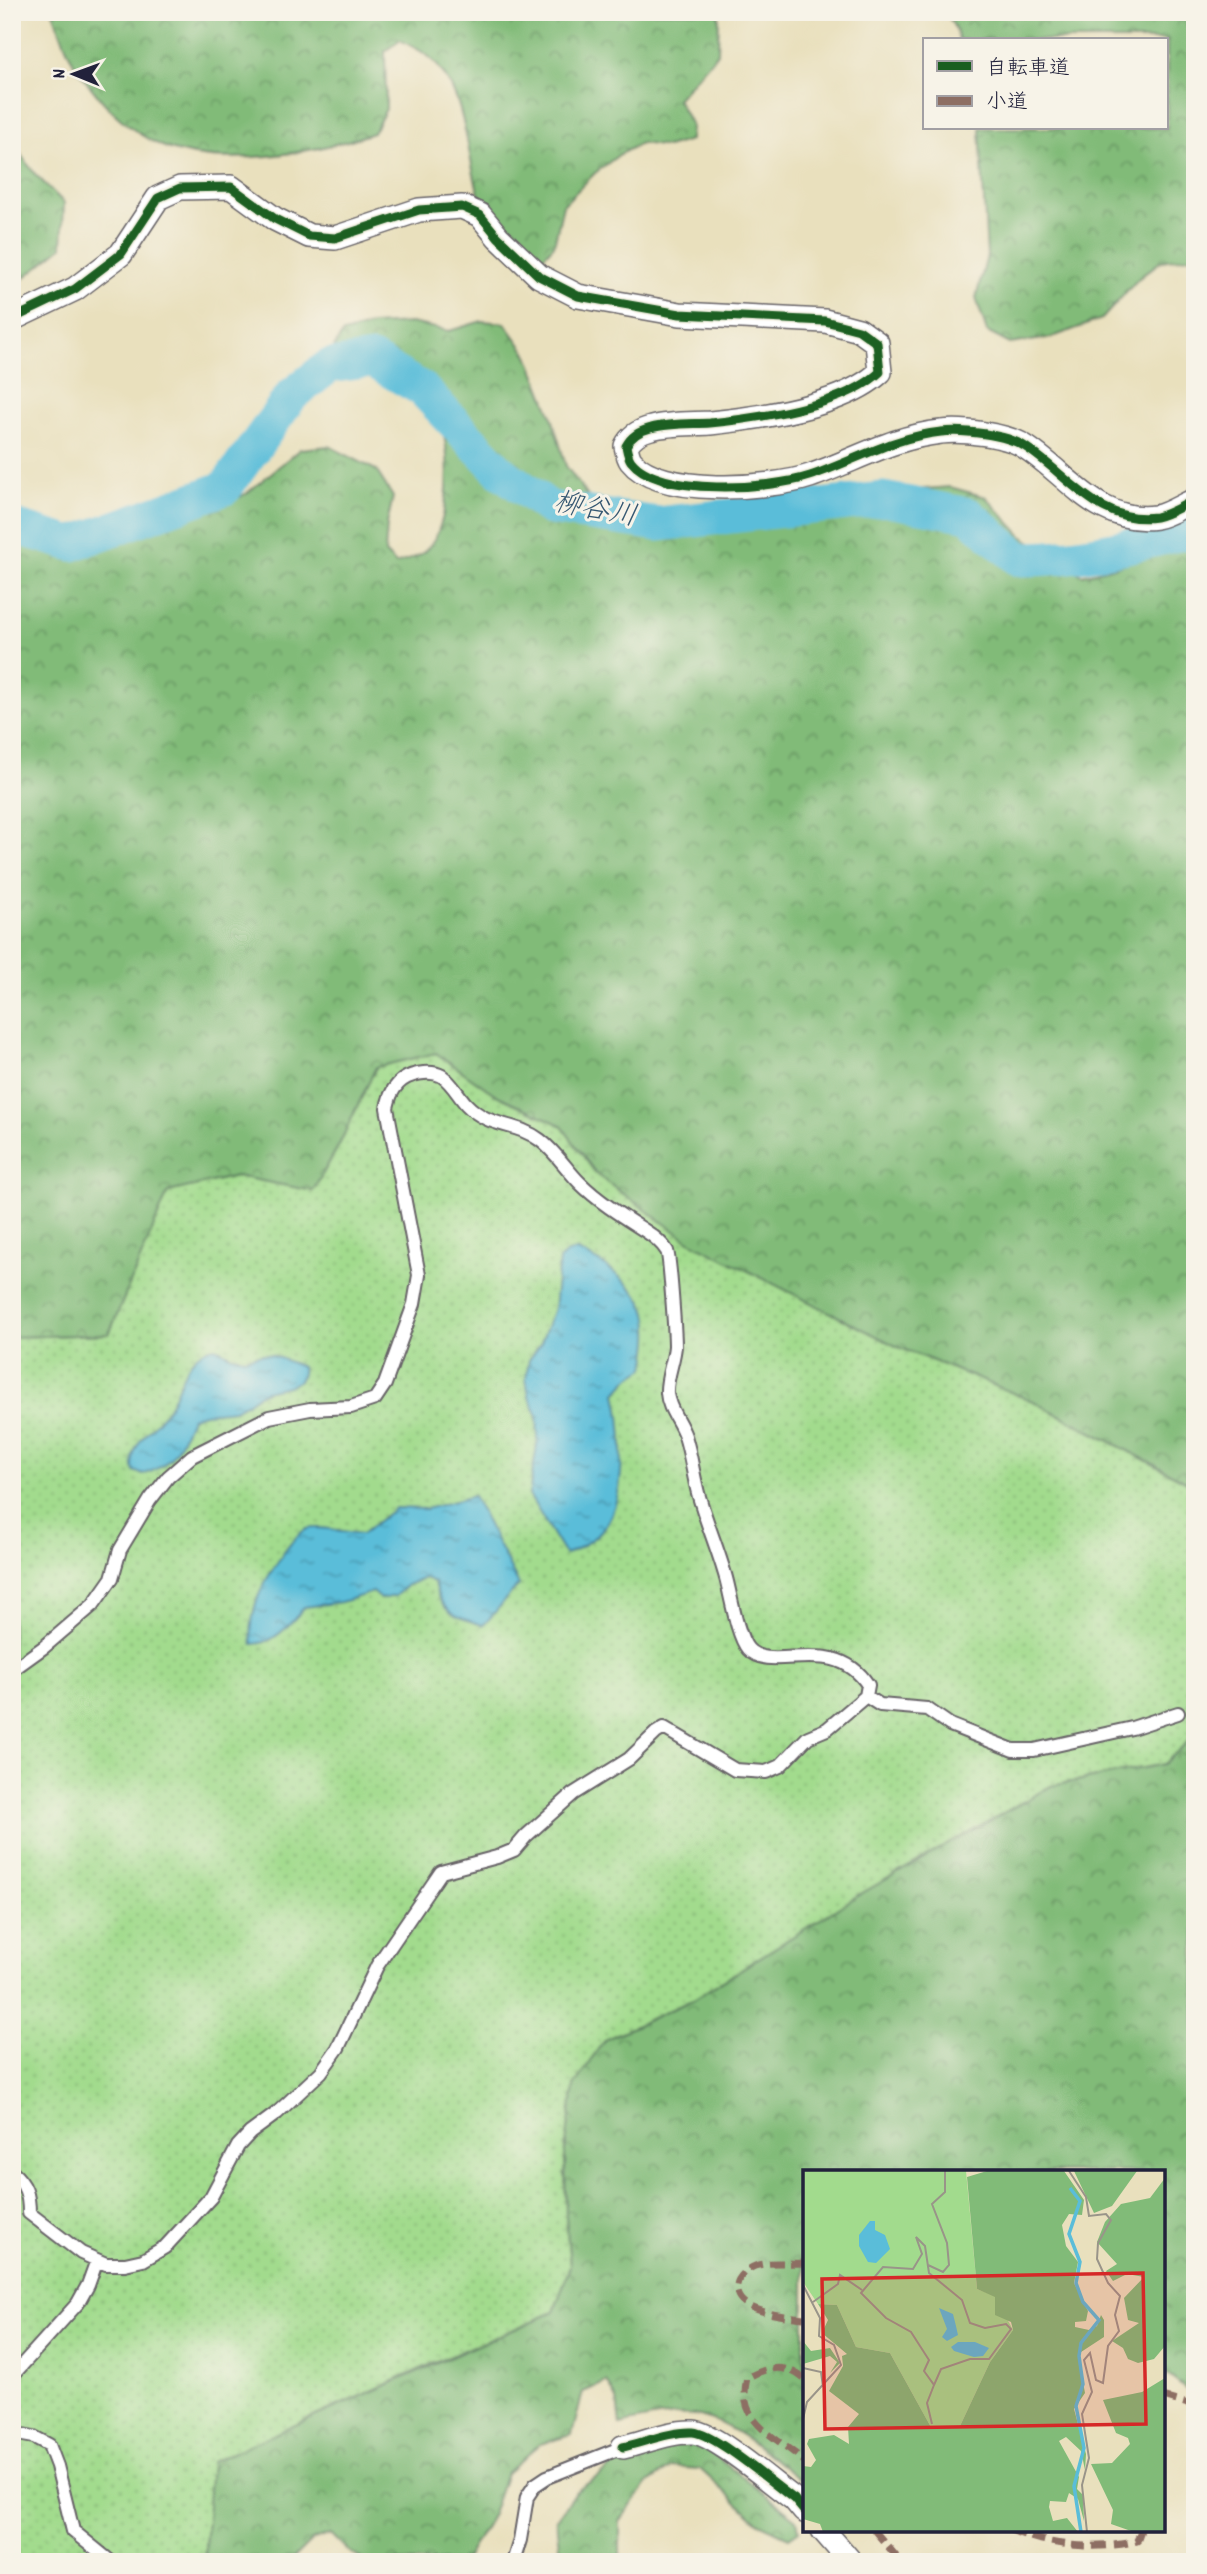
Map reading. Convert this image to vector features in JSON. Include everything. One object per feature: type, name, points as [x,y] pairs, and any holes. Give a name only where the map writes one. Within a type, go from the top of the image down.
[{"type":"street","points":[[12,319],[75,289],[121,254],[158,198],[180,188],[230,187],[275,219],[310,236],[335,238],[419,210],[462,207],[480,215],[498,237],[539,276],[578,296],[680,314],[825,320],[859,330],[877,343],[880,372],[869,383],[848,394],[783,412],[718,422],[650,428],[630,437],[626,446],[630,460],[648,475],[686,487],[771,484],[809,476],[879,446],[942,431],[1002,436],[1024,445],[1102,508],[1122,516],[1157,517],[1195,500]]},
{"type":"street","points":[[623,2447],[681,2432],[696,2432],[713,2438],[794,2499],[803,2510]]},
{"type":"street","points":[[825,2532],[851,2562]]},
{"type":"lane","points":[[12,1670],[93,1605],[112,1578],[120,1550],[150,1500],[168,1477],[192,1456],[269,1417],[310,1409],[351,1408],[375,1399],[385,1384],[398,1352],[414,1304],[419,1275],[387,1108],[390,1094],[399,1083],[428,1072],[440,1075],[479,1116],[494,1124],[514,1125],[541,1140],[580,1183],[617,1213],[652,1236],[668,1253],[675,1343],[667,1388],[668,1404],[684,1434],[697,1491],[719,1554],[741,1635],[748,1649],[759,1656],[773,1658],[809,1655],[828,1658],[860,1674],[868,1685],[866,1696],[827,1730],[808,1737],[780,1766],[766,1772],[734,1770],[663,1728],[629,1759],[573,1794],[514,1850],[441,1872],[377,1966],[338,2048],[327,2064],[297,2095],[244,2140],[211,2197],[165,2247],[142,2260],[125,2264],[106,2264],[81,2253],[29,2213],[29,2198],[24,2184],[12,2172]]},
{"type":"lane","points":[[866,1696],[880,1705],[927,1709],[950,1726],[1013,1750],[1034,1750],[1132,1728],[1178,1713]]},
{"type":"lane","points":[[12,2376],[78,2303],[97,2260]]},
{"type":"lane","points":[[12,2433],[34,2437],[48,2445],[57,2466],[73,2531],[111,2562]]},
{"type":"lane","points":[[513,2562],[520,2540],[527,2497],[535,2485],[547,2477],[623,2447]]},
{"type":"green space","points":[[53,12],[719,12],[718,53],[677,99],[691,125],[690,140],[667,147],[641,143],[620,154],[595,173],[563,205],[554,245],[542,258],[527,257],[488,214],[480,197],[463,122],[451,87],[428,56],[400,40],[385,51],[386,109],[373,133],[296,152],[239,158],[212,157],[162,146],[137,132],[114,113],[76,67]]},
{"type":"green space","points":[[946,12],[1195,12],[1195,256],[1161,261],[1138,279],[1102,319],[1050,338],[1010,344],[987,332],[976,298],[987,256],[980,130],[1168,130],[1168,38],[958,38]]},
{"type":"green space","points":[[12,143],[35,174],[64,203],[62,247],[12,288]]},
{"type":"green space","points":[[482,321],[505,323],[528,355],[551,414],[566,466],[590,499],[637,532],[810,517],[912,490],[950,487],[986,497],[1022,536],[1082,575],[1195,542],[1195,1486],[1033,1401],[896,1346],[689,1241],[597,1175],[561,1125],[496,1095],[436,1053],[376,1067],[339,1145],[313,1191],[236,1176],[168,1192],[109,1334],[12,1337],[12,537],[74,555],[246,494],[300,449],[329,446],[376,470],[393,497],[387,524],[385,553],[396,564],[415,557],[430,545],[437,534],[445,505],[447,459],[439,420],[418,376],[381,378],[365,375],[334,347],[343,333],[372,325],[411,323],[449,331]]},
{"type":"green space","points":[[436,1053],[496,1095],[561,1125],[597,1175],[896,1346],[1033,1401],[1195,1486],[1195,1735],[1164,1764],[1051,1786],[857,1896],[692,2000],[604,2040],[565,2152],[570,2266],[554,2312],[212,2462],[204,2562],[12,2562],[12,1337],[109,1334],[168,1192],[236,1176],[313,1191],[339,1145],[376,1067]]},
{"type":"green space","points":[[1195,1735],[1195,2391],[1188,2391],[1165,2373],[1165,2170],[803,2170],[803,2482],[742,2436],[700,2416],[671,2415],[620,2425],[617,2400],[607,2382],[583,2392],[572,2435],[540,2444],[506,2473],[492,2514],[467,2557],[461,2562],[366,2562],[347,2550],[331,2534],[311,2541],[290,2562],[204,2562],[211,2462],[554,2312],[570,2266],[565,2152],[574,2086],[604,2040],[692,2000],[857,1896],[1051,1786],[1164,1764]]},
{"type":"green space","points":[[676,2445],[702,2446],[797,2519],[799,2530],[789,2537],[759,2523],[700,2469],[672,2467],[647,2484],[620,2521],[620,2562],[561,2562],[556,2521],[574,2493],[623,2459]]},
{"type":"water","points":[[577,1251],[598,1261],[620,1277],[639,1297],[648,1318],[649,1337],[645,1368],[628,1379],[616,1393],[621,1425],[622,1464],[616,1501],[610,1518],[593,1538],[565,1555],[529,1495],[538,1439],[537,1415],[529,1397],[526,1378],[529,1360],[540,1345],[554,1309],[559,1260],[568,1252]]},
{"type":"water","points":[[215,1347],[232,1356],[245,1358],[272,1355],[302,1367],[302,1374],[296,1383],[262,1393],[238,1408],[191,1418],[179,1446],[163,1465],[143,1475],[134,1471],[134,1452],[138,1444],[168,1408],[191,1362],[205,1350]]},
{"type":"water","points":[[473,1496],[519,1585],[483,1625],[451,1612],[440,1601],[434,1582],[425,1578],[407,1585],[395,1596],[381,1599],[373,1592],[341,1602],[305,1607],[276,1636],[252,1644],[252,1619],[259,1595],[280,1558],[301,1533],[307,1529],[319,1528],[362,1534],[395,1508],[426,1509]]},
{"type":"waterway","name":"柳谷川","points":[[12,526],[72,544],[225,488],[292,395],[329,366],[372,360],[422,389],[500,471],[550,508],[658,524],[883,499],[969,515],[1019,559],[1086,554],[1195,530]]},
{"type":"marked path","points":[[803,2263],[761,2264],[743,2274],[737,2285],[743,2302],[751,2307],[774,2314],[803,2318]]},
{"type":"marked path","points":[[803,2378],[783,2369],[761,2371],[747,2378],[745,2393],[747,2406],[760,2427],[803,2460]]},
{"type":"marked path","points":[[1165,2398],[1195,2406]]},
{"type":"marked path","points":[[876,2532],[901,2562]]},
{"type":"marked path","points":[[1017,2532],[1041,2540],[1090,2546],[1137,2541],[1140,2532]]},
{"type":"cycle path","points":[[12,319],[75,289],[121,254],[158,198],[180,188],[231,187],[275,219],[309,236],[335,238],[419,210],[462,207],[480,215],[498,237],[539,276],[578,296],[680,314],[825,321],[859,330],[877,343],[880,372],[845,394],[776,414],[710,423],[665,425],[639,432],[626,446],[631,461],[645,473],[690,485],[716,487],[770,484],[810,476],[906,439],[960,431],[996,436],[1024,446],[1084,495],[1117,513],[1135,517],[1156,517],[1195,500]]},
{"type":"cycle path","points":[[623,2447],[676,2433],[693,2432],[703,2435],[744,2461],[794,2499],[803,2510]]}]
